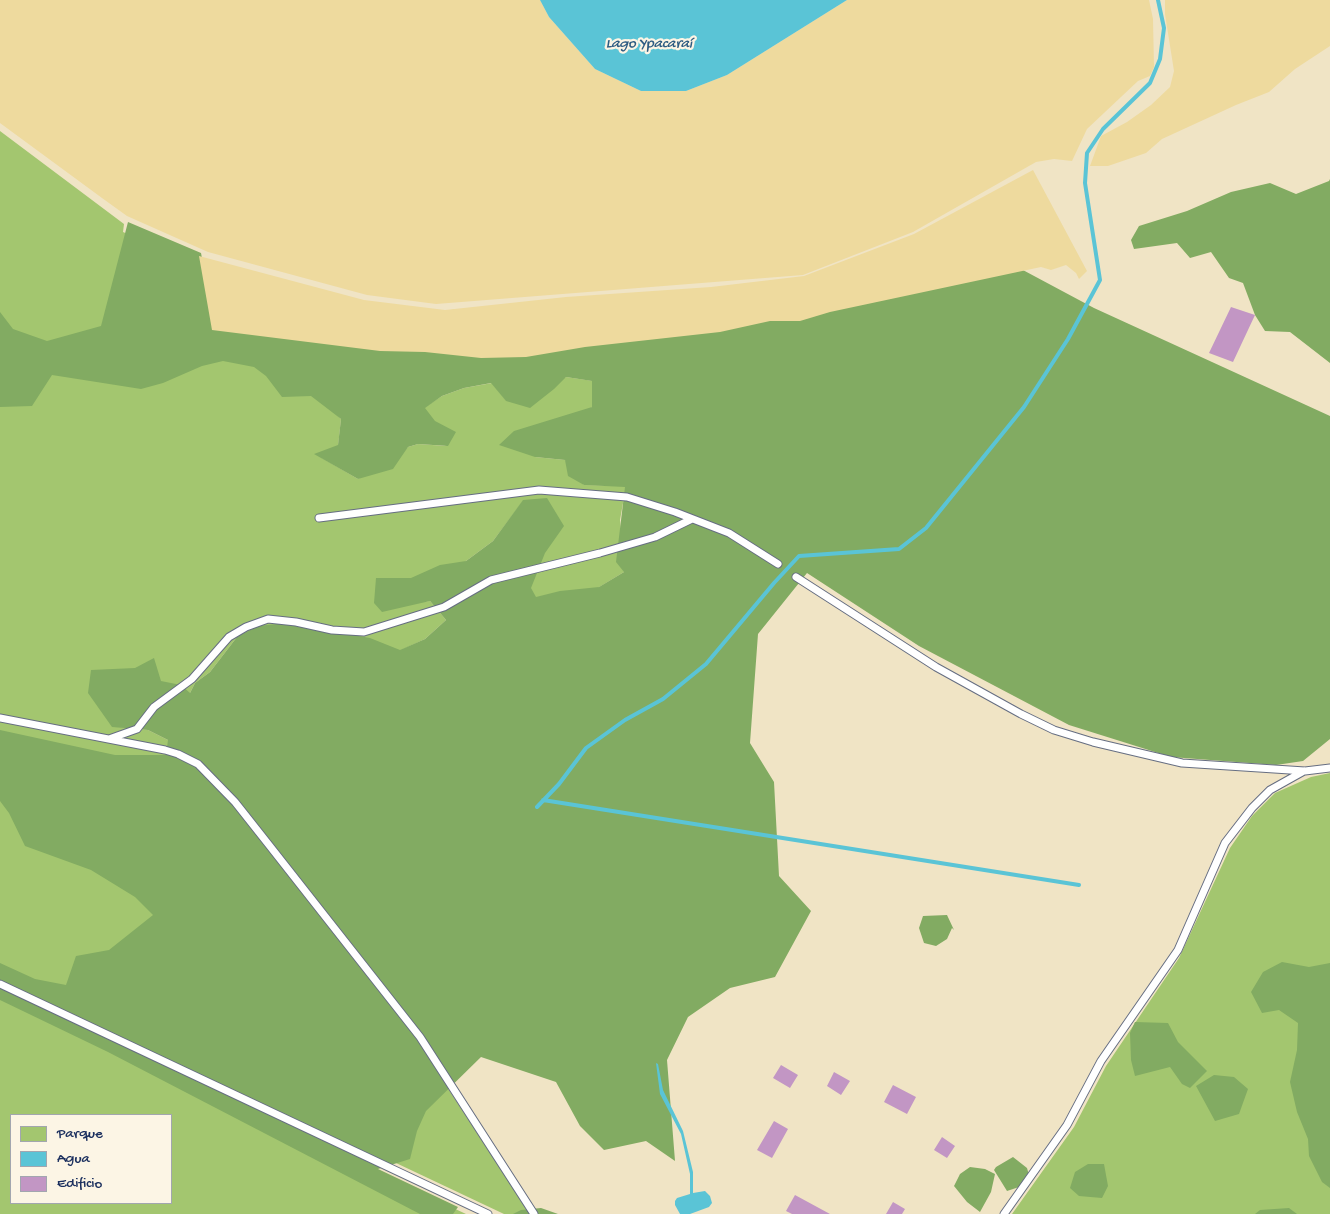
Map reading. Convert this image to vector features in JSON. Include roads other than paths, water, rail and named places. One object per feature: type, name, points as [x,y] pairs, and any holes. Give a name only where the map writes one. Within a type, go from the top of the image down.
[{"type":"lane","points":[[319,518],[539,490],[627,497],[675,512],[729,533],[778,564]]},
{"type":"lane","points":[[109,739],[137,729],[154,707],[192,679],[229,638],[253,624],[268,619],[296,622],[332,630],[364,632],[444,607],[491,580],[600,553],[655,537],[692,519]]},
{"type":"lane","points":[[796,577],[936,668],[1054,730],[1093,742],[1182,762],[1305,771],[1330,768]]},
{"type":"lane","points":[[0,718],[165,750],[198,764],[235,802],[420,1037],[534,1214]]},
{"type":"lane","points":[[1004,1214],[1067,1126],[1101,1061],[1178,950],[1225,843],[1252,808],[1270,790],[1305,771]]},
{"type":"lane","points":[[0,984],[488,1214]]},
{"type":"water","name":"Lago Ypacaraí","points":[[540,0],[847,0],[727,75],[686,91],[641,91],[595,69],[549,17]]},
{"type":"water","points":[[656,1063],[658,1064],[663,1090],[683,1131],[693,1172],[693,1193],[705,1191],[710,1196],[712,1203],[709,1207],[690,1214],[680,1214],[675,1205],[677,1198],[690,1194],[690,1174],[681,1134],[660,1094]]},
{"type":"waterway","points":[[537,807],[559,784],[586,748],[625,720],[663,699],[706,664],[799,556],[899,549],[926,528],[1024,407],[1068,339],[1100,280],[1085,183],[1087,153],[1103,129],[1150,83],[1160,59],[1164,28],[1158,0]]},
{"type":"waterway","points":[[543,800],[1079,885]]}]
